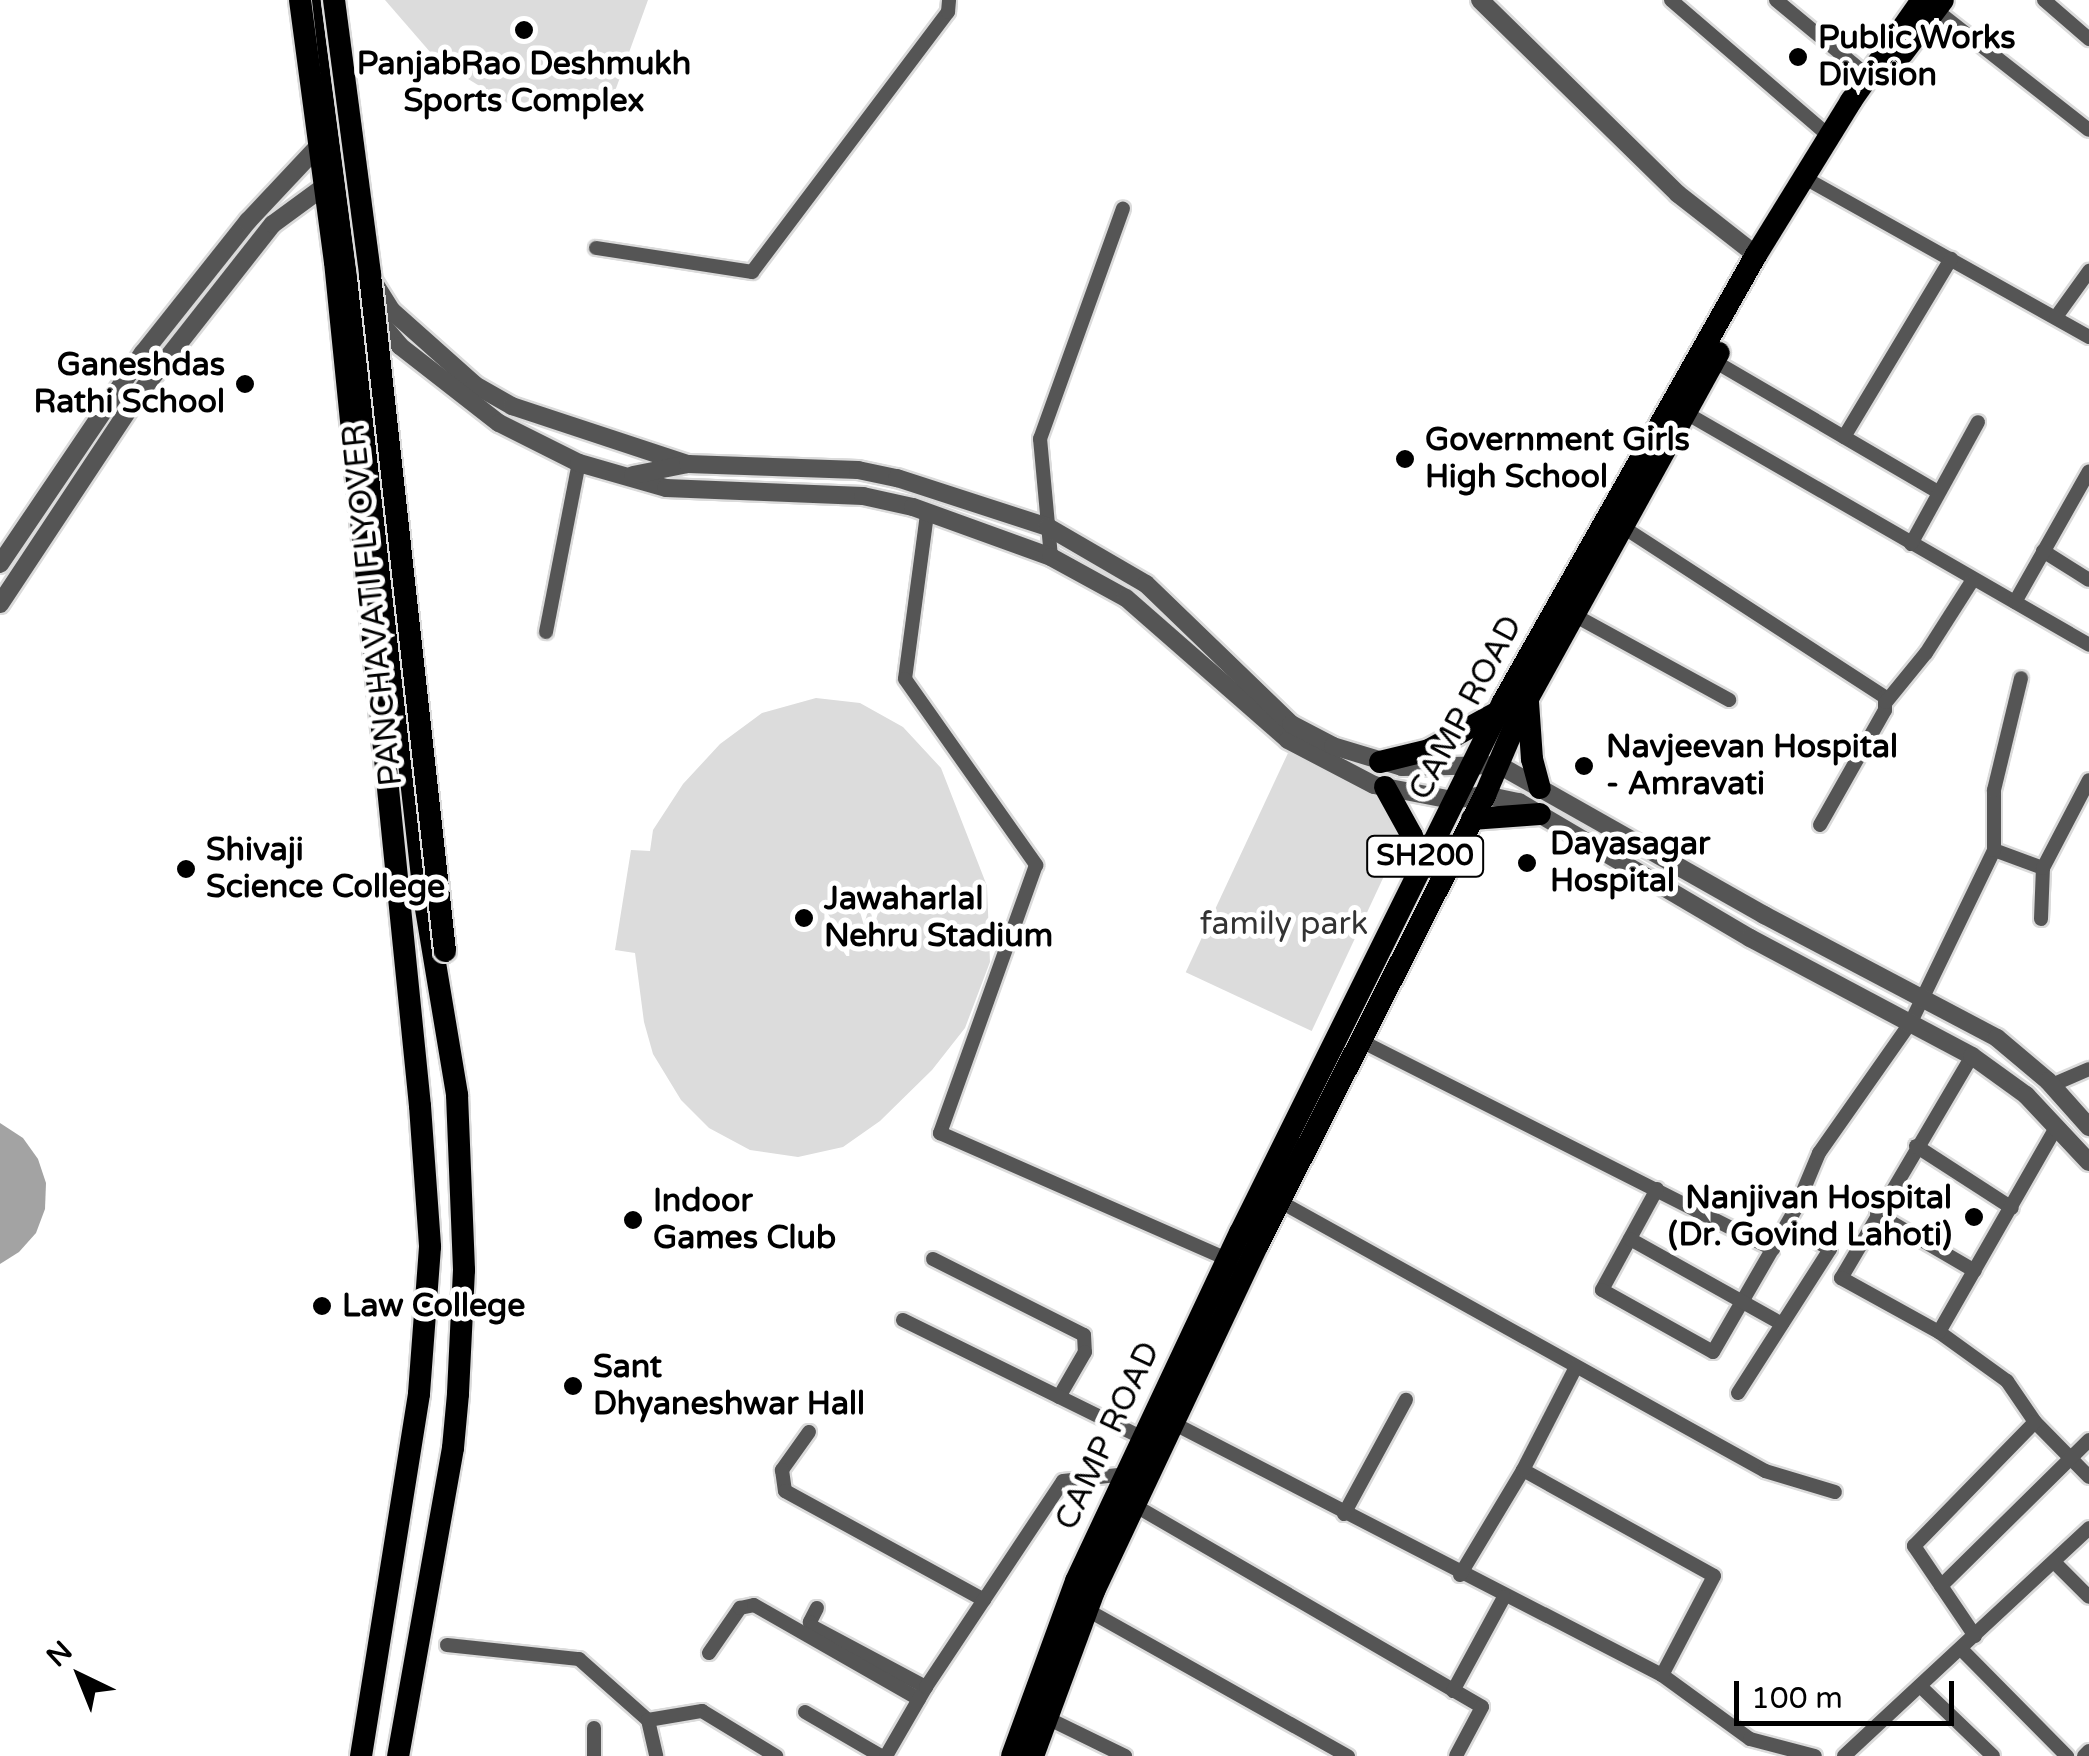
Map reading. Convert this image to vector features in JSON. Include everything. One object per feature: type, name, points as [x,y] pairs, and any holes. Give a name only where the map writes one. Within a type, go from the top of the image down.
[{"type":"main road","points":[[300,0],[333,180],[336,262],[420,1106],[430,1247],[419,1394],[362,1756]]},
{"type":"main road","points":[[323,0],[327,137]]},
{"type":"main road","name":"PANCHAVATI FLYOVER","points":[[334,0],[363,284],[445,951],[439,986]]},
{"type":"main road","name":"CAMP ROAD","points":[[1012,1756],[1078,1606],[1143,1438],[1164,1419],[1279,1201],[1484,795],[1528,698],[1714,361],[1830,136],[1868,76],[1931,3]]},
{"type":"main road","name":"CAMP ROAD","points":[[1033,1756],[1078,1606],[1134,1505],[1228,1259],[1452,800],[1497,713],[1756,255],[1862,108],[1931,3]]},
{"type":"main road","points":[[333,180],[363,284],[425,903],[457,1095],[464,1270],[458,1394],[398,1756]]},
{"type":"main road","points":[[1528,698],[1532,759],[1540,788]]},
{"type":"main road","points":[[1380,762],[1430,750],[1497,713]]},
{"type":"main road","points":[[1386,787],[1404,819],[1420,865]]},
{"type":"main road","points":[[1472,819],[1540,814]]},
{"type":"street","points":[[596,248],[752,272],[948,12],[949,0]]},
{"type":"street","points":[[1480,0],[1678,194],[1756,255]]},
{"type":"street","points":[[1672,0],[1830,136]]},
{"type":"street","points":[[1776,0],[1868,76]]},
{"type":"street","points":[[2044,0],[2089,39]]},
{"type":"street","points":[[1931,3],[2089,130]]},
{"type":"street","points":[[3,552],[143,352],[248,220],[327,137]]},
{"type":"street","points":[[0,604],[139,394],[273,224],[333,180]]},
{"type":"street","points":[[1810,180],[2089,337]]},
{"type":"street","points":[[1051,557],[1040,439],[1123,209]]},
{"type":"street","points":[[1844,437],[1951,259]]},
{"type":"street","points":[[336,262],[363,284],[400,346],[499,422],[579,463],[677,489],[863,496],[1051,557],[1126,598],[1288,740],[1386,787],[1452,800],[1484,795],[1519,802],[1750,938],[1972,1056],[2026,1094],[2089,1162]]},
{"type":"street","points":[[2056,318],[2089,271]]},
{"type":"street","name":"PANCHAVATI FLYOVER","points":[[363,284],[475,384],[545,418],[688,464]]},
{"type":"street","points":[[1714,361],[1938,492]]},
{"type":"street","points":[[1686,412],[2089,645]]},
{"type":"street","points":[[1912,544],[1978,422]]},
{"type":"street","points":[[546,632],[579,463]]},
{"type":"street","points":[[628,476],[688,464],[835,468],[884,474],[1048,527],[1146,584],[1291,724],[1332,746],[1402,767],[1471,768],[1499,764],[1764,915],[1997,1038],[2052,1085],[2089,1127]]},
{"type":"street","points":[[2016,602],[2089,471]]},
{"type":"street","points":[[61,474],[78,485]]},
{"type":"street","points":[[927,514],[905,679],[1036,865],[940,1133],[1228,1259]]},
{"type":"street","points":[[1622,527],[1882,692],[1886,702]]},
{"type":"street","points":[[2043,551],[2089,580]]},
{"type":"street","points":[[1820,825],[1886,702],[1926,653],[1972,580]]},
{"type":"street","points":[[1574,614],[1728,700]]},
{"type":"street","points":[[1657,1189],[1602,1290],[1713,1352],[1787,1225],[1819,1152],[1911,1022],[1994,850],[1994,790],[2021,678]]},
{"type":"street","points":[[2041,919],[2043,868],[2089,780]]},
{"type":"street","points":[[1994,850],[2043,868]]},
{"type":"street","points":[[1359,1040],[1773,1249]]},
{"type":"street","points":[[1972,1056],[1842,1278],[1939,1332],[2012,1387],[2035,1422],[2089,1477]]},
{"type":"street","points":[[2052,1085],[2089,1069]]},
{"type":"street","points":[[1939,1332],[2056,1128]]},
{"type":"street","points":[[1916,1146],[2012,1208]]},
{"type":"street","points":[[1279,1201],[1765,1471],[1835,1492]]},
{"type":"street","points":[[1877,1214],[1974,1271]]},
{"type":"street","points":[[1738,1393],[1830,1249],[1787,1225]]},
{"type":"street","points":[[1630,1239],[1782,1324]]},
{"type":"street","points":[[933,1259],[1084,1335],[1085,1352],[1059,1397]]},
{"type":"street","points":[[903,1320],[1143,1438]]},
{"type":"street","points":[[1460,1575],[1523,1470],[1576,1367]]},
{"type":"street","points":[[1344,1514],[1406,1400]]},
{"type":"street","points":[[1164,1419],[1460,1575],[1662,1675],[1750,1739],[1815,1756]]},
{"type":"street","points":[[1975,1636],[1914,1546],[2035,1422]]},
{"type":"street","points":[[809,1432],[782,1470],[785,1491],[984,1600]]},
{"type":"street","points":[[1941,1586],[2089,1440]]},
{"type":"street","points":[[1523,1470],[1714,1576],[1662,1675]]},
{"type":"street","points":[[805,1712],[884,1756],[1062,1481],[1126,1474]]},
{"type":"street","points":[[1134,1505],[1482,1707],[1456,1756]]},
{"type":"street","points":[[1844,1756],[2089,1528]]},
{"type":"street","points":[[2054,1562],[2089,1598]]},
{"type":"street","points":[[1453,1691],[1504,1597]]},
{"type":"street","points":[[709,1653],[740,1608],[754,1604],[923,1693]]},
{"type":"street","points":[[1078,1606],[1348,1756]]},
{"type":"street","points":[[817,1608],[810,1622],[813,1627],[923,1693]]},
{"type":"street","points":[[447,1645],[579,1659],[648,1720],[656,1756]]},
{"type":"street","points":[[1960,1649],[2067,1756]]},
{"type":"street","points":[[1920,1686],[1993,1756]]},
{"type":"street","points":[[648,1720],[702,1711],[776,1756]]},
{"type":"street","points":[[1047,1718],[1116,1748],[1125,1756]]},
{"type":"street","points":[[594,1728],[594,1756]]},
{"type":"green space","name":"PanjabRao Deshmukh Sports Complex","points":[[385,0],[648,0],[610,105],[585,112],[509,104],[437,60]]},
{"type":"green space","name":"Jawaharlal Nehru Stadium","points":[[816,698],[860,703],[903,727],[941,768],[987,886],[990,962],[965,1028],[932,1070],[880,1121],[843,1147],[798,1157],[750,1150],[709,1128],[681,1100],[653,1054],[644,1022],[635,953],[615,950],[631,850],[650,851],[653,830],[683,784],[720,744],[762,713]]},
{"type":"green space","name":"family park","points":[[1288,753],[1414,812],[1312,1031],[1186,972]]},
{"type":"shaded area","points":[[0,1123],[23,1138],[38,1159],[46,1183],[45,1209],[36,1233],[19,1252],[0,1264]]},
{"type":"place","name":"PanjabRao Deshmukh Sports Complex","points":[[524,30]]},
{"type":"place","name":"Public Works Division","points":[[1798,57]]},
{"type":"place","name":"Ganeshdas Rathi School","points":[[245,384]]},
{"type":"place","name":"Government Girls High School","points":[[1405,459]]},
{"type":"place","name":"Navjeevan Hospital - Amravati","points":[[1584,766]]},
{"type":"place","name":"Dayasagar Hospital","points":[[1527,863]]},
{"type":"place","name":"Shivaji Science College","points":[[186,869]]},
{"type":"place","name":"Jawaharlal Nehru Stadium","points":[[804,918]]},
{"type":"place","name":"Nanjivan Hospital (Dr. Govind Lahoti)","points":[[1974,1217]]},
{"type":"place","name":"Indoor Games Club","points":[[633,1220]]},
{"type":"place","name":"Law College","points":[[322,1306]]},
{"type":"place","name":"Sant Dhyaneshwar Hall","points":[[573,1386]]}]
